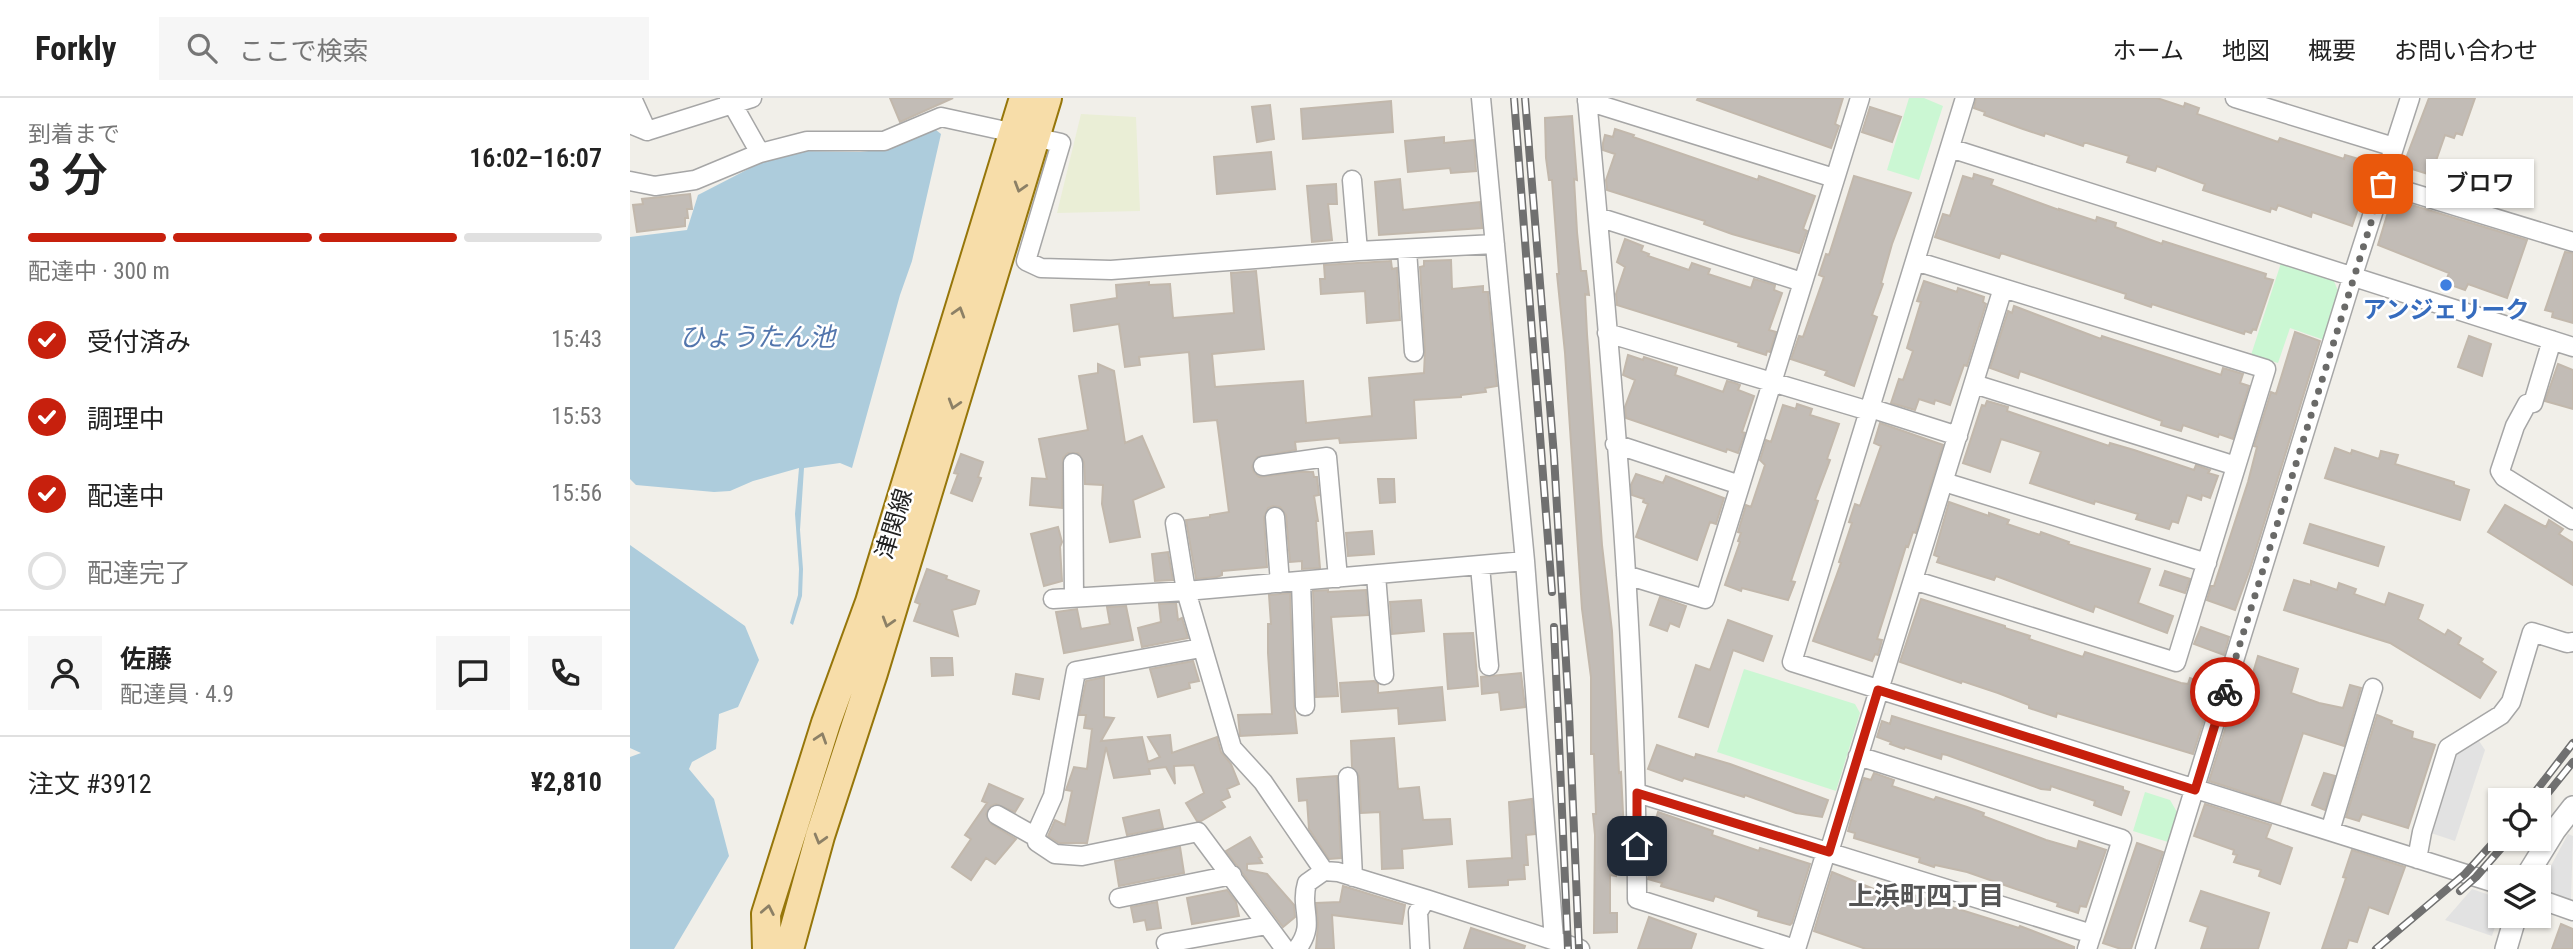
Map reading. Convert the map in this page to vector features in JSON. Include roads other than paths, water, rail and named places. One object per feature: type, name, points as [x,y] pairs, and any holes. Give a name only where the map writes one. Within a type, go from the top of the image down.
[{"type":"main road","name":"津関線","points":[[789,949],[820,836],[873,673],[1025,135],[1024,98]]},
{"type":"main road","name":"津関線","points":[[767,949],[766,914],[826,723],[870,603],[1025,135],[1047,98]]},
{"type":"street","points":[[632,98],[647,131]]},
{"type":"street","points":[[630,124],[647,131],[731,101],[752,98]]},
{"type":"street","points":[[1481,98],[1525,562],[1554,940]]},
{"type":"street","points":[[1626,575],[1705,600],[1860,98]]},
{"type":"street","points":[[2235,98],[2394,147]]},
{"type":"street","points":[[2145,949],[2410,98]]},
{"type":"street","points":[[1834,178],[1587,99],[1626,575],[1637,793],[1637,899],[1766,945],[1795,949],[1828,852],[2003,288]]},
{"type":"street","points":[[1958,100],[1950,148],[1792,662],[2488,881]]},
{"type":"street","points":[[731,101],[760,153]]},
{"type":"street","points":[[630,181],[655,186],[695,180],[760,153],[807,141],[884,141],[941,117],[1061,143],[1026,261],[1041,268],[1111,270],[1358,251],[1495,244]]},
{"type":"street","points":[[1950,148],[2573,347]]},
{"type":"street","points":[[1352,180],[1358,251]]},
{"type":"street","points":[[2383,184],[2573,242]]},
{"type":"street","points":[[1598,217],[1802,282]]},
{"type":"street","points":[[1407,250],[1414,352]]},
{"type":"street","points":[[1913,580],[2176,662],[2266,369],[1915,261]]},
{"type":"street","points":[[1607,333],[1958,436]]},
{"type":"street","points":[[2552,340],[2533,403],[2528,404],[2515,426],[2501,471],[2504,477],[2573,520]]},
{"type":"street","points":[[1974,384],[2236,466]]},
{"type":"street","points":[[1615,444],[1740,485]]},
{"type":"street","points":[[1263,466],[1327,457],[1338,578]]},
{"type":"street","points":[[1073,463],[1074,598]]},
{"type":"street","points":[[1944,482],[2207,563]]},
{"type":"street","points":[[1275,517],[1280,583]]},
{"type":"street","points":[[1175,523],[1186,592],[1232,748],[1263,782],[1324,871]]},
{"type":"street","points":[[1053,599],[1186,592],[1525,562]]},
{"type":"street","points":[[1480,566],[1489,666]]},
{"type":"street","points":[[1376,575],[1384,675]]},
{"type":"street","points":[[1301,581],[1304,706]]},
{"type":"street","points":[[2417,859],[2422,832],[2448,748],[2505,712],[2511,702],[2532,632],[2567,643],[2573,642]]},
{"type":"street","points":[[1201,648],[1076,671],[1053,796],[1035,834],[1037,842],[1055,855],[1082,856],[1198,832],[1286,949]]},
{"type":"street","points":[[2330,831],[2373,688]]},
{"type":"street","points":[[1637,793],[1828,852],[2089,941],[2122,839],[1858,756]]},
{"type":"street","points":[[1348,777],[1353,877]]},
{"type":"street","points":[[2533,865],[2573,807]]},
{"type":"street","points":[[997,815],[1036,837]]},
{"type":"street","points":[[1297,949],[1308,931],[1304,891],[1307,883],[1324,871],[1338,872],[1580,949]]},
{"type":"street","points":[[1119,898],[1232,875]]},
{"type":"street","points":[[1420,949],[1418,912],[1426,899]]},
{"type":"street","points":[[2551,903],[2573,911]]},
{"type":"street","points":[[1167,943],[1267,925]]},
{"type":"street","points":[[2506,949],[2512,928]]},
{"type":"water","name":"ひょうたん池","points":[[936,130],[941,134],[912,261],[852,468],[840,463],[804,468],[800,530],[802,596],[793,625],[790,623],[798,595],[799,569],[795,514],[799,468],[753,481],[730,491],[636,485],[630,479],[630,237],[687,230],[698,195],[760,163],[804,151],[860,152],[885,149]]},
{"type":"water","points":[[630,545],[745,626],[759,660],[738,707],[719,714],[716,749],[692,762],[689,769],[714,799],[729,856],[674,949],[630,949],[630,757],[641,753],[630,748]]},
{"type":"railway","points":[[1514,98],[1552,592]]},
{"type":"railway","points":[[1525,98],[1554,456],[1579,949]]},
{"type":"railway","points":[[1554,627],[1568,949]]},
{"type":"railway","points":[[2538,788],[2573,743]]},
{"type":"railway","points":[[2551,789],[2573,762]]},
{"type":"railway","points":[[2376,949],[2465,874],[2488,848]]},
{"type":"railway","points":[[2460,891],[2499,851]]},
{"type":"place","name":"ブロワ","points":[[2383,184]]},
{"type":"place","name":"アンジェリーク","points":[[2446,285]]},
{"type":"district","name":"上浜町四丁目","points":[[1926,896]]}]
